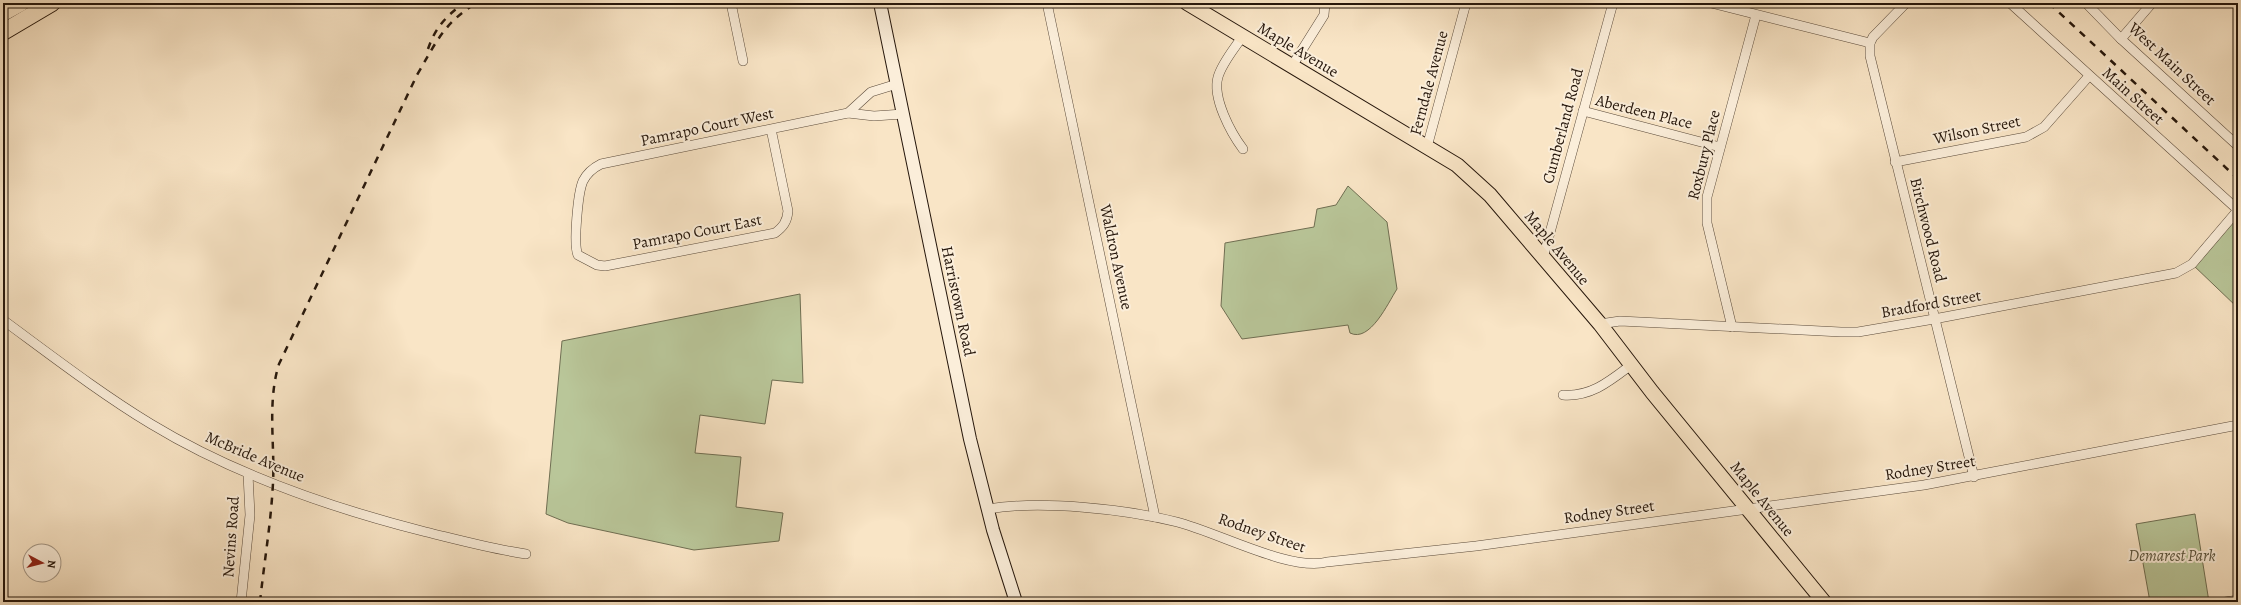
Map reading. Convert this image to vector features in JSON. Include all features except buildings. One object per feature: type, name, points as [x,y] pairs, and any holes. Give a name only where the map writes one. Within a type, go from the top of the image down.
[{"type":"highway","points":[[3,13],[21,3]]},
{"type":"highway","points":[[3,32],[52,3]]},
{"type":"main road","name":"Maple Avenue","points":[[1187,3],[1457,164],[1473,178],[1490,195],[1600,324],[1631,365],[1746,508],[1824,602]]},
{"type":"street","points":[[731,3],[743,61]]},
{"type":"street","name":"Harristown Road","points":[[880,3],[970,439],[988,509],[1016,602]]},
{"type":"street","name":"Waldron Avenue","points":[[1047,3],[1155,517]]},
{"type":"street","points":[[1292,66],[1324,15],[1325,3]]},
{"type":"street","name":"Ferndale Avenue","points":[[1427,147],[1466,3]]},
{"type":"street","name":"Cumberland Road","points":[[1543,258],[1613,3]]},
{"type":"street","points":[[1711,3],[1870,43],[1879,30],[1906,3]]},
{"type":"street","name":"Main Street","points":[[2010,3],[2238,210]]},
{"type":"street","name":"West Main Street","points":[[2086,3],[2121,39],[2238,146]]},
{"type":"street","points":[[2121,39],[2152,3]]},
{"type":"street","name":"Roxbury Place","points":[[1732,327],[1707,223],[1707,197],[1756,15]]},
{"type":"street","points":[[1242,37],[1222,68],[1217,83],[1220,105],[1231,134],[1242,149]]},
{"type":"street","name":"Birchwood Road","points":[[1870,43],[1870,56],[1895,162],[1974,477]]},
{"type":"street","name":"Wilson Street","points":[[1895,162],[2026,137],[2036,133],[2089,76]]},
{"type":"street","points":[[848,113],[871,92],[897,84]]},
{"type":"street","name":"Aberdeen Place","points":[[1583,111],[1720,147]]},
{"type":"street","points":[[848,113],[874,116],[903,114]]},
{"type":"street","name":"Pamrapo Court West","points":[[575,243],[581,185],[587,174],[593,168],[601,164],[848,113]]},
{"type":"street","name":"Pamrapo Court East","points":[[575,243],[578,255],[583,259],[605,266],[775,233],[785,224],[788,211],[771,129]]},
{"type":"street","name":"Bradford Street","points":[[1600,324],[1620,320],[1732,327],[1858,332],[1934,319],[2176,273],[2192,264],[2238,210]]},
{"type":"street","name":"McBride Avenue","points":[[3,320],[109,397],[152,424],[248,474],[372,517],[481,546],[526,554]]},
{"type":"street","points":[[1563,395],[1572,396],[1591,392],[1603,386],[1631,365]]},
{"type":"street","name":"Rodney Street","points":[[988,509],[1056,507],[1120,511],[1155,517],[1211,532],[1291,562],[1317,565],[1327,562],[1476,546],[1974,477],[2238,425]]},
{"type":"street","name":"Nevins Road","points":[[242,602],[250,515],[248,474]]},
{"type":"street","points":[[2225,602],[2238,600]]},
{"type":"green space","points":[[1348,186],[1387,222],[1397,289],[1378,320],[1365,332],[1357,335],[1350,333],[1348,325],[1242,339],[1221,306],[1225,243],[1314,227],[1317,209],[1336,205]]},
{"type":"green space","points":[[2238,210],[2238,308],[2192,264]]},
{"type":"green space","points":[[800,294],[803,383],[772,380],[765,424],[700,415],[695,453],[741,457],[736,507],[783,513],[779,541],[694,550],[568,523],[546,514],[562,341]]},
{"type":"green space","name":"Demarest Park","points":[[2195,514],[2209,602],[2150,602],[2136,524]]},
{"type":"railway","points":[[428,49],[434,35],[442,23],[464,3]]},
{"type":"railway","points":[[260,602],[272,498],[272,408],[275,378],[279,364],[417,75],[435,43],[442,34],[457,17],[477,3]]},
{"type":"railway","points":[[2049,3],[2238,179]]}]
